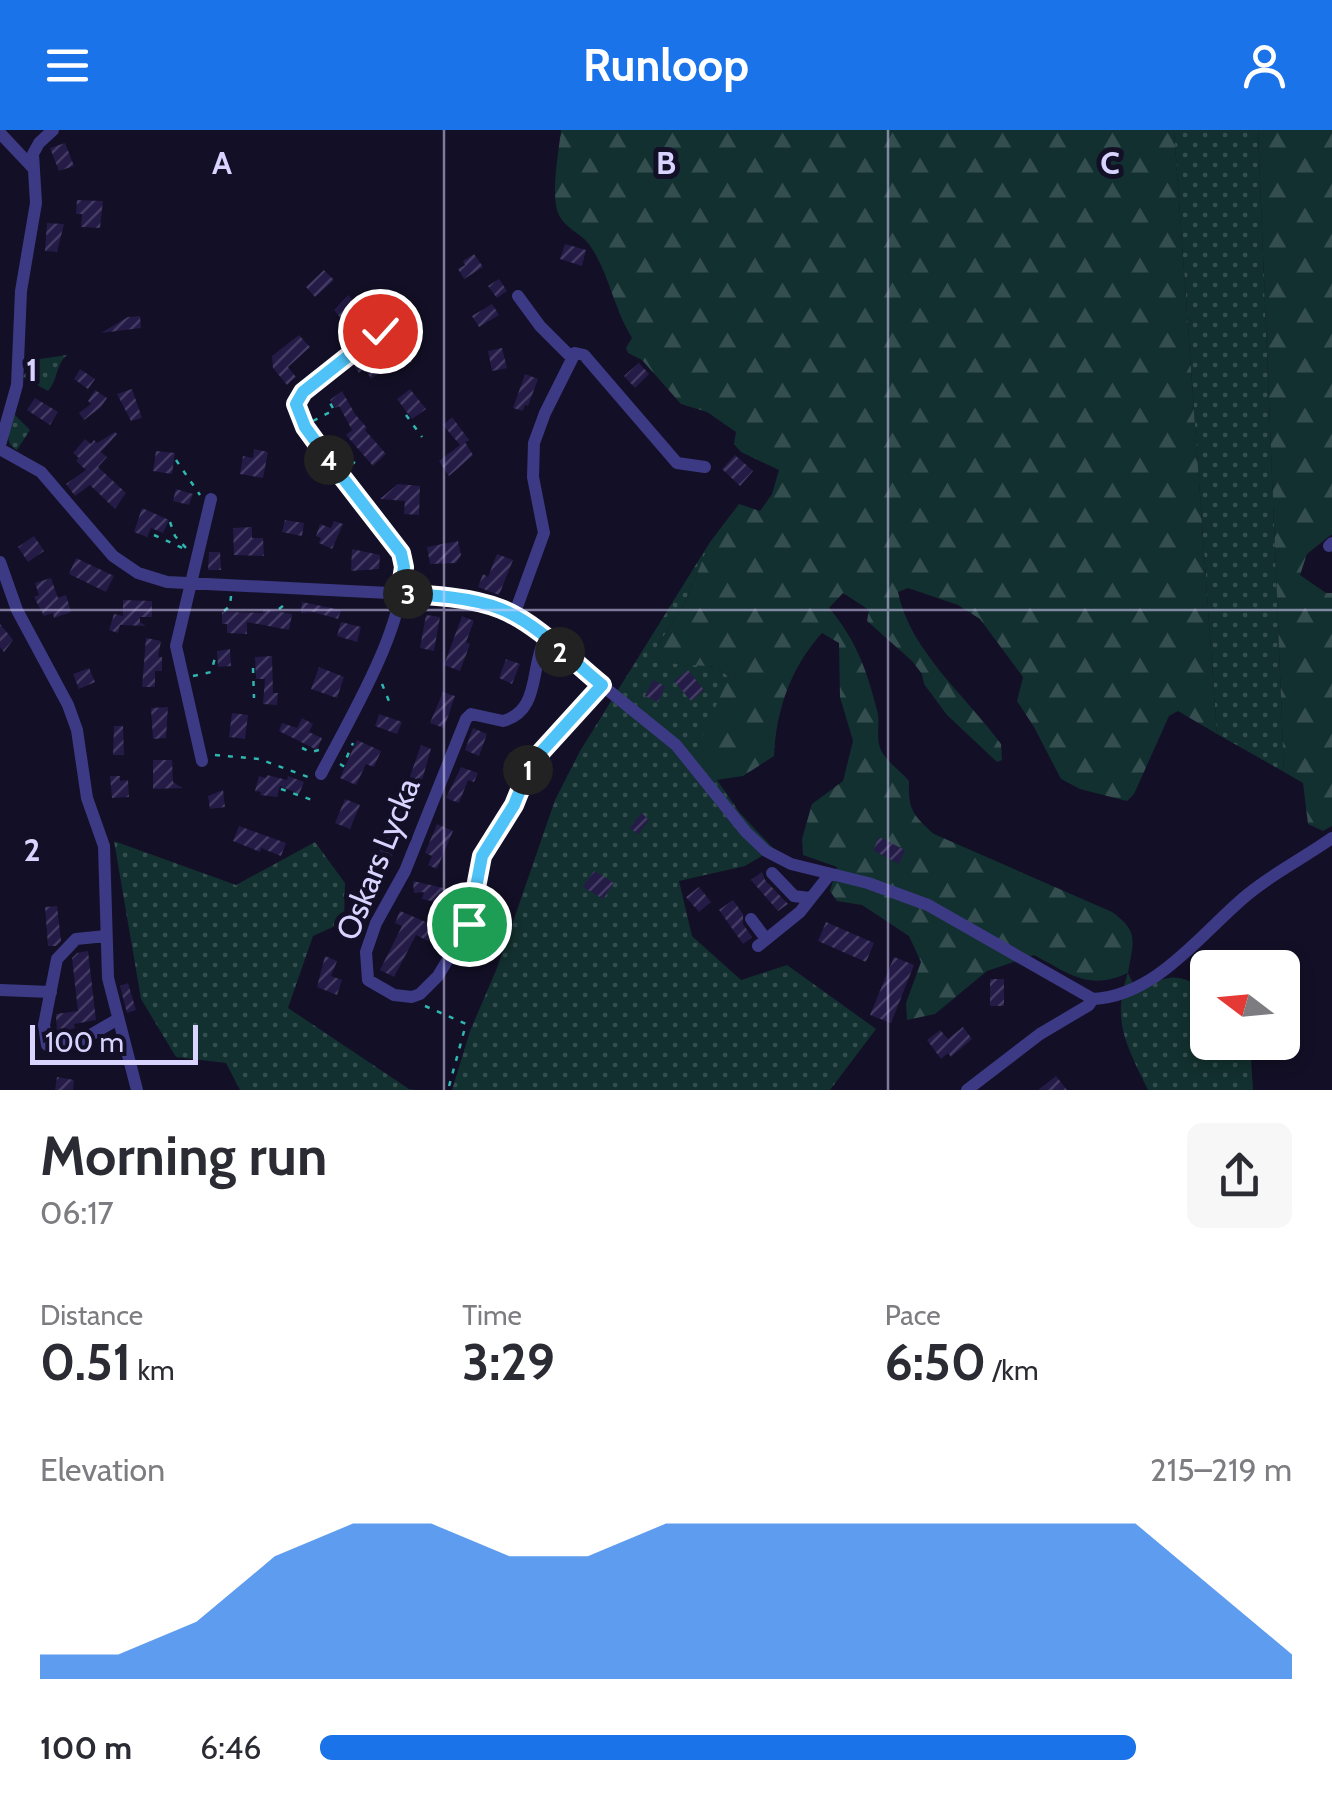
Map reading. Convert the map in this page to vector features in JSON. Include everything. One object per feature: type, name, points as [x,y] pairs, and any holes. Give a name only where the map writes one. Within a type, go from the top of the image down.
[{"type":"street","points":[[53,130],[39,142],[32,166],[36,203],[21,291],[18,384],[0,447],[42,472],[99,541],[128,567],[160,581],[192,585],[400,594],[475,602],[514,615],[676,745],[759,845],[791,864],[881,888],[928,906],[1093,999],[1112,996],[1157,974],[1250,892],[1332,838]]},
{"type":"street","points":[[0,133],[32,166]]},
{"type":"street","points":[[518,296],[571,357]]},
{"type":"street","points":[[320,777],[387,639],[404,567],[401,553],[305,426],[296,404],[301,394],[380,331]]},
{"type":"street","points":[[514,615],[544,532],[533,477],[534,443],[575,353],[582,353],[678,463],[705,466]]},
{"type":"street","points":[[201,757],[176,640],[192,585],[193,553],[211,499]]},
{"type":"street","points":[[0,562],[17,610],[68,705],[77,730],[86,790],[104,846],[108,978],[137,1090]]},
{"type":"street","name":"Oskars Lycka","points":[[402,997],[374,985],[366,976],[366,952],[376,924],[405,871],[466,719],[471,714],[480,714],[503,721],[520,714],[530,696],[544,639]]},
{"type":"street","points":[[402,997],[420,994],[451,956],[475,907],[482,856],[514,805],[531,763],[602,685]]},
{"type":"street","points":[[772,873],[794,896],[809,898]]},
{"type":"street","points":[[751,919],[762,942],[800,912],[830,874]]},
{"type":"street","points":[[106,936],[76,939],[57,958],[44,1025],[47,1045],[75,1044],[118,1019]]},
{"type":"street","points":[[0,990],[52,992]]},
{"type":"street","points":[[967,1090],[1093,999]]},
{"type":"path","points":[[305,426],[334,410],[329,400]]},
{"type":"path","points":[[406,415],[422,437]]},
{"type":"path","points":[[340,474],[361,456]]},
{"type":"path","points":[[176,460],[198,494],[211,499]]},
{"type":"path","points":[[170,522],[175,536]]},
{"type":"path","points":[[166,530],[193,553]]},
{"type":"path","points":[[154,536],[193,553]]},
{"type":"path","points":[[224,611],[230,606],[232,586]]},
{"type":"path","points":[[279,609],[292,600]]},
{"type":"path","points":[[183,676],[211,672],[214,658]]},
{"type":"path","points":[[253,668],[254,698]]},
{"type":"path","points":[[375,668],[391,706]]},
{"type":"path","points":[[302,748],[310,752],[334,748]]},
{"type":"path","points":[[201,757],[248,757],[320,777]]},
{"type":"path","points":[[281,788],[312,800]]},
{"type":"path","points":[[402,997],[466,1024],[448,1090]]},
{"type":"green space","points":[[561,130],[1174,130],[1217,734],[1178,711],[1169,716],[1134,794],[1127,801],[1080,789],[1061,779],[1017,701],[1023,677],[980,619],[958,605],[908,588],[898,592],[914,634],[1001,744],[1002,760],[997,762],[947,715],[912,661],[867,621],[869,610],[843,593],[829,608],[860,657],[878,714],[880,747],[909,781],[911,806],[917,817],[934,834],[1112,912],[1131,932],[1128,973],[1090,980],[1069,974],[1034,955],[987,971],[935,1014],[907,1020],[906,1003],[921,962],[909,936],[862,905],[837,901],[830,891],[837,867],[803,855],[802,839],[812,804],[843,781],[853,741],[840,697],[839,643],[822,633],[787,690],[774,756],[743,776],[716,780],[701,757],[701,739],[729,677],[717,667],[654,662],[658,645],[684,605],[710,542],[739,504],[760,511],[772,494],[779,470],[741,452],[734,444],[736,432],[707,412],[681,404],[642,360],[628,353],[626,348],[632,338],[602,267],[589,244],[563,221],[557,209],[555,187]]},
{"type":"green space","points":[[1174,130],[1258,130],[1284,772],[1217,734]]},
{"type":"green space","points":[[1258,130],[1332,130],[1332,534],[1307,554],[1300,575],[1332,593],[1332,826],[1323,831],[1308,824],[1303,783],[1284,772]]},
{"type":"green space","points":[[67,355],[48,391],[23,377],[33,360]]},
{"type":"green space","points":[[14,414],[30,430],[17,450],[8,439]]},
{"type":"green space","points":[[710,542],[684,605],[658,645],[655,661],[717,667],[729,677],[701,757],[740,813],[774,849],[745,866],[679,881],[692,936],[741,980],[787,965],[876,1029],[830,1090],[452,1090],[555,800],[580,751]]},
{"type":"green space","points":[[114,841],[236,885],[315,842],[345,883],[344,922],[313,936],[288,1008],[416,1090],[240,1090],[226,1063],[176,1057],[141,999]]},
{"type":"green space","points":[[1128,973],[1137,992],[1172,978],[1190,982],[1190,1060],[1251,1060],[1253,1090],[1148,1090],[1124,1033],[1123,990]]},
{"type":"building","points":[[65,143],[74,166],[59,171],[50,148]]},
{"type":"building","points":[[77,200],[103,201],[100,228],[81,227],[82,214],[76,214]]},
{"type":"building","points":[[47,223],[64,224],[57,252],[45,251]]},
{"type":"building","points":[[565,244],[586,250],[582,266],[560,259]]},
{"type":"building","points":[[474,254],[483,267],[464,279],[458,269]]},
{"type":"building","points":[[324,270],[334,280],[315,297],[306,287]]},
{"type":"building","points":[[499,279],[507,291],[497,298],[488,286]]},
{"type":"building","points":[[348,295],[363,312],[352,322],[346,316],[342,320],[334,310]]},
{"type":"building","points":[[492,304],[499,315],[479,327],[472,316]]},
{"type":"building","points":[[140,316],[141,328],[101,333],[128,317]]},
{"type":"building","points":[[299,335],[310,347],[288,367],[296,377],[287,385],[273,368],[272,356]]},
{"type":"building","points":[[403,341],[412,362],[399,368],[389,348]]},
{"type":"building","points":[[502,348],[507,368],[492,371],[488,351]]},
{"type":"building","points":[[370,356],[381,372],[371,379],[365,369],[359,373],[354,366]]},
{"type":"building","points":[[639,363],[649,374],[635,388],[624,376]]},
{"type":"building","points":[[80,369],[95,379],[88,389],[74,379]]},
{"type":"building","points":[[525,374],[538,379],[523,411],[513,408]]},
{"type":"building","points":[[132,389],[142,418],[131,421],[117,394]]},
{"type":"building","points":[[410,389],[426,409],[412,419],[397,399]]},
{"type":"building","points":[[95,390],[107,398],[84,420],[79,413],[91,404],[88,401]]},
{"type":"building","points":[[342,391],[365,430],[386,454],[373,466],[346,435],[352,430],[339,406],[335,408],[330,400]]},
{"type":"building","points":[[35,398],[58,412],[50,425],[27,410]]},
{"type":"building","points":[[452,417],[469,440],[465,442],[473,455],[449,476],[439,461],[460,445],[443,425]]},
{"type":"building","points":[[115,432],[101,452],[107,457],[98,467],[126,493],[115,509],[90,485],[75,496],[66,484],[86,470],[73,453],[85,439],[97,443]]},
{"type":"building","points":[[254,449],[268,452],[263,478],[240,474],[243,456],[253,458]]},
{"type":"building","points":[[156,451],[175,453],[172,474],[153,471]]},
{"type":"building","points":[[735,455],[753,471],[740,486],[722,469]]},
{"type":"building","points":[[398,484],[420,486],[419,515],[404,514],[405,501],[380,499]]},
{"type":"building","points":[[176,489],[193,494],[189,505],[173,501]]},
{"type":"building","points":[[142,508],[169,520],[163,533],[151,528],[147,537],[134,532]]},
{"type":"building","points":[[285,520],[304,523],[302,536],[282,532]]},
{"type":"building","points":[[334,521],[343,524],[332,549],[319,543],[321,538],[316,536],[320,524],[331,528]]},
{"type":"building","points":[[252,527],[252,538],[263,538],[264,556],[234,555],[233,528]]},
{"type":"building","points":[[34,536],[44,551],[28,562],[18,547]]},
{"type":"building","points":[[458,541],[461,555],[456,563],[430,564],[427,547]]},
{"type":"building","points":[[352,549],[380,555],[379,569],[351,571]]},
{"type":"building","points":[[209,552],[220,552],[221,570],[208,570]]},
{"type":"building","points":[[497,554],[513,560],[499,595],[478,587],[483,574],[488,577]]},
{"type":"building","points":[[76,558],[114,576],[106,592],[69,574]]},
{"type":"building","points":[[51,578],[58,598],[66,595],[71,612],[54,618],[53,613],[44,616],[34,597],[39,595],[35,583]]},
{"type":"building","points":[[123,600],[152,601],[152,617],[140,617],[146,626],[120,625],[118,633],[109,630],[114,614],[123,616]]},
{"type":"building","points":[[302,602],[341,610],[338,619],[301,613]]},
{"type":"building","points":[[263,609],[292,614],[289,630],[247,622],[247,634],[227,633],[227,624],[222,624],[222,612],[263,613]]},
{"type":"building","points":[[426,615],[440,617],[434,651],[420,648]]},
{"type":"building","points":[[462,616],[474,621],[460,671],[444,665]]},
{"type":"building","points":[[341,622],[361,627],[357,642],[337,636]]},
{"type":"building","points":[[0,624],[13,640],[4,652],[0,647]]},
{"type":"building","points":[[146,638],[161,641],[158,657],[162,657],[162,671],[155,671],[155,687],[142,687]]},
{"type":"building","points":[[230,649],[231,666],[218,667],[217,651]]},
{"type":"building","points":[[272,656],[277,705],[263,704],[265,679],[256,679],[255,657]]},
{"type":"building","points":[[506,659],[520,664],[512,684],[499,678]]},
{"type":"building","points":[[319,667],[344,677],[337,698],[311,689]]},
{"type":"building","points":[[89,668],[95,682],[79,689],[73,674]]},
{"type":"building","points":[[688,670],[704,690],[691,701],[674,681]]},
{"type":"building","points":[[653,680],[665,686],[658,702],[645,696]]},
{"type":"building","points":[[443,692],[455,696],[444,728],[430,723]]},
{"type":"building","points":[[168,707],[166,738],[153,739],[151,708]]},
{"type":"building","points":[[232,713],[248,715],[245,739],[229,737]]},
{"type":"building","points":[[379,714],[402,722],[397,734],[375,726]]},
{"type":"building","points":[[302,718],[313,724],[309,732],[322,738],[317,750],[279,731],[282,723],[297,728]]},
{"type":"building","points":[[114,726],[123,726],[124,755],[113,755]]},
{"type":"building","points":[[473,728],[487,734],[479,756],[465,750]]},
{"type":"building","points":[[357,740],[381,751],[374,767],[366,764],[356,785],[340,778]]},
{"type":"building","points":[[421,745],[431,749],[420,787],[408,782]]},
{"type":"building","points":[[153,760],[172,760],[173,782],[182,788],[153,789]]},
{"type":"building","points":[[461,767],[478,773],[474,782],[468,780],[459,803],[446,798]]},
{"type":"building","points":[[110,776],[128,780],[129,797],[112,798]]},
{"type":"building","points":[[259,776],[304,782],[299,794],[280,786],[277,797],[260,795],[255,791]]},
{"type":"building","points":[[223,790],[225,807],[210,809],[208,796]]},
{"type":"building","points":[[399,796],[409,800],[402,816],[407,818],[385,875],[372,870]]},
{"type":"building","points":[[345,799],[360,805],[350,829],[335,823]]},
{"type":"building","points":[[641,813],[649,820],[638,834],[630,828]]},
{"type":"building","points":[[437,824],[453,831],[437,869],[428,865],[432,856],[425,853]]},
{"type":"building","points":[[239,826],[286,843],[281,856],[233,841]]},
{"type":"building","points":[[879,837],[905,850],[899,864],[873,850]]},
{"type":"building","points":[[594,871],[614,883],[603,899],[583,887]]},
{"type":"building","points":[[762,872],[788,904],[778,911],[751,880]]},
{"type":"building","points":[[413,881],[448,889],[445,904],[422,899],[424,892],[414,893]]},
{"type":"building","points":[[699,887],[711,902],[699,912],[686,897]]},
{"type":"building","points":[[733,900],[752,937],[743,944],[719,910]]},
{"type":"building","points":[[57,906],[61,941],[48,946],[45,907]]},
{"type":"building","points":[[400,911],[435,926],[428,941],[416,935],[394,977],[380,970],[402,926],[395,923]]},
{"type":"building","points":[[826,922],[874,943],[866,962],[818,941]]},
{"type":"building","points":[[88,951],[96,1020],[74,1024],[75,1028],[57,1034],[56,1014],[78,1011],[72,958]]},
{"type":"building","points":[[325,956],[337,961],[331,976],[342,980],[337,995],[317,987]]},
{"type":"building","points":[[894,957],[914,965],[891,1023],[870,1015]]},
{"type":"building","points":[[990,979],[1004,979],[1004,1006],[990,1006]]},
{"type":"building","points":[[128,983],[136,1010],[127,1013],[120,986]]},
{"type":"building","points":[[963,1027],[972,1039],[951,1057],[948,1053],[941,1059],[927,1040],[940,1030],[948,1039]]},
{"type":"building","points":[[112,1034],[117,1054],[105,1055],[103,1039]]},
{"type":"building","points":[[1056,1076],[1067,1090],[1038,1090]]},
{"type":"building","points":[[57,1077],[74,1080],[73,1090],[55,1090]]},
{"type":"route","points":[[380,331],[326,372],[303,392],[296,404],[305,427],[401,553],[404,567],[400,594],[500,608],[602,685],[531,763],[514,805],[482,856],[469,924]]}]
